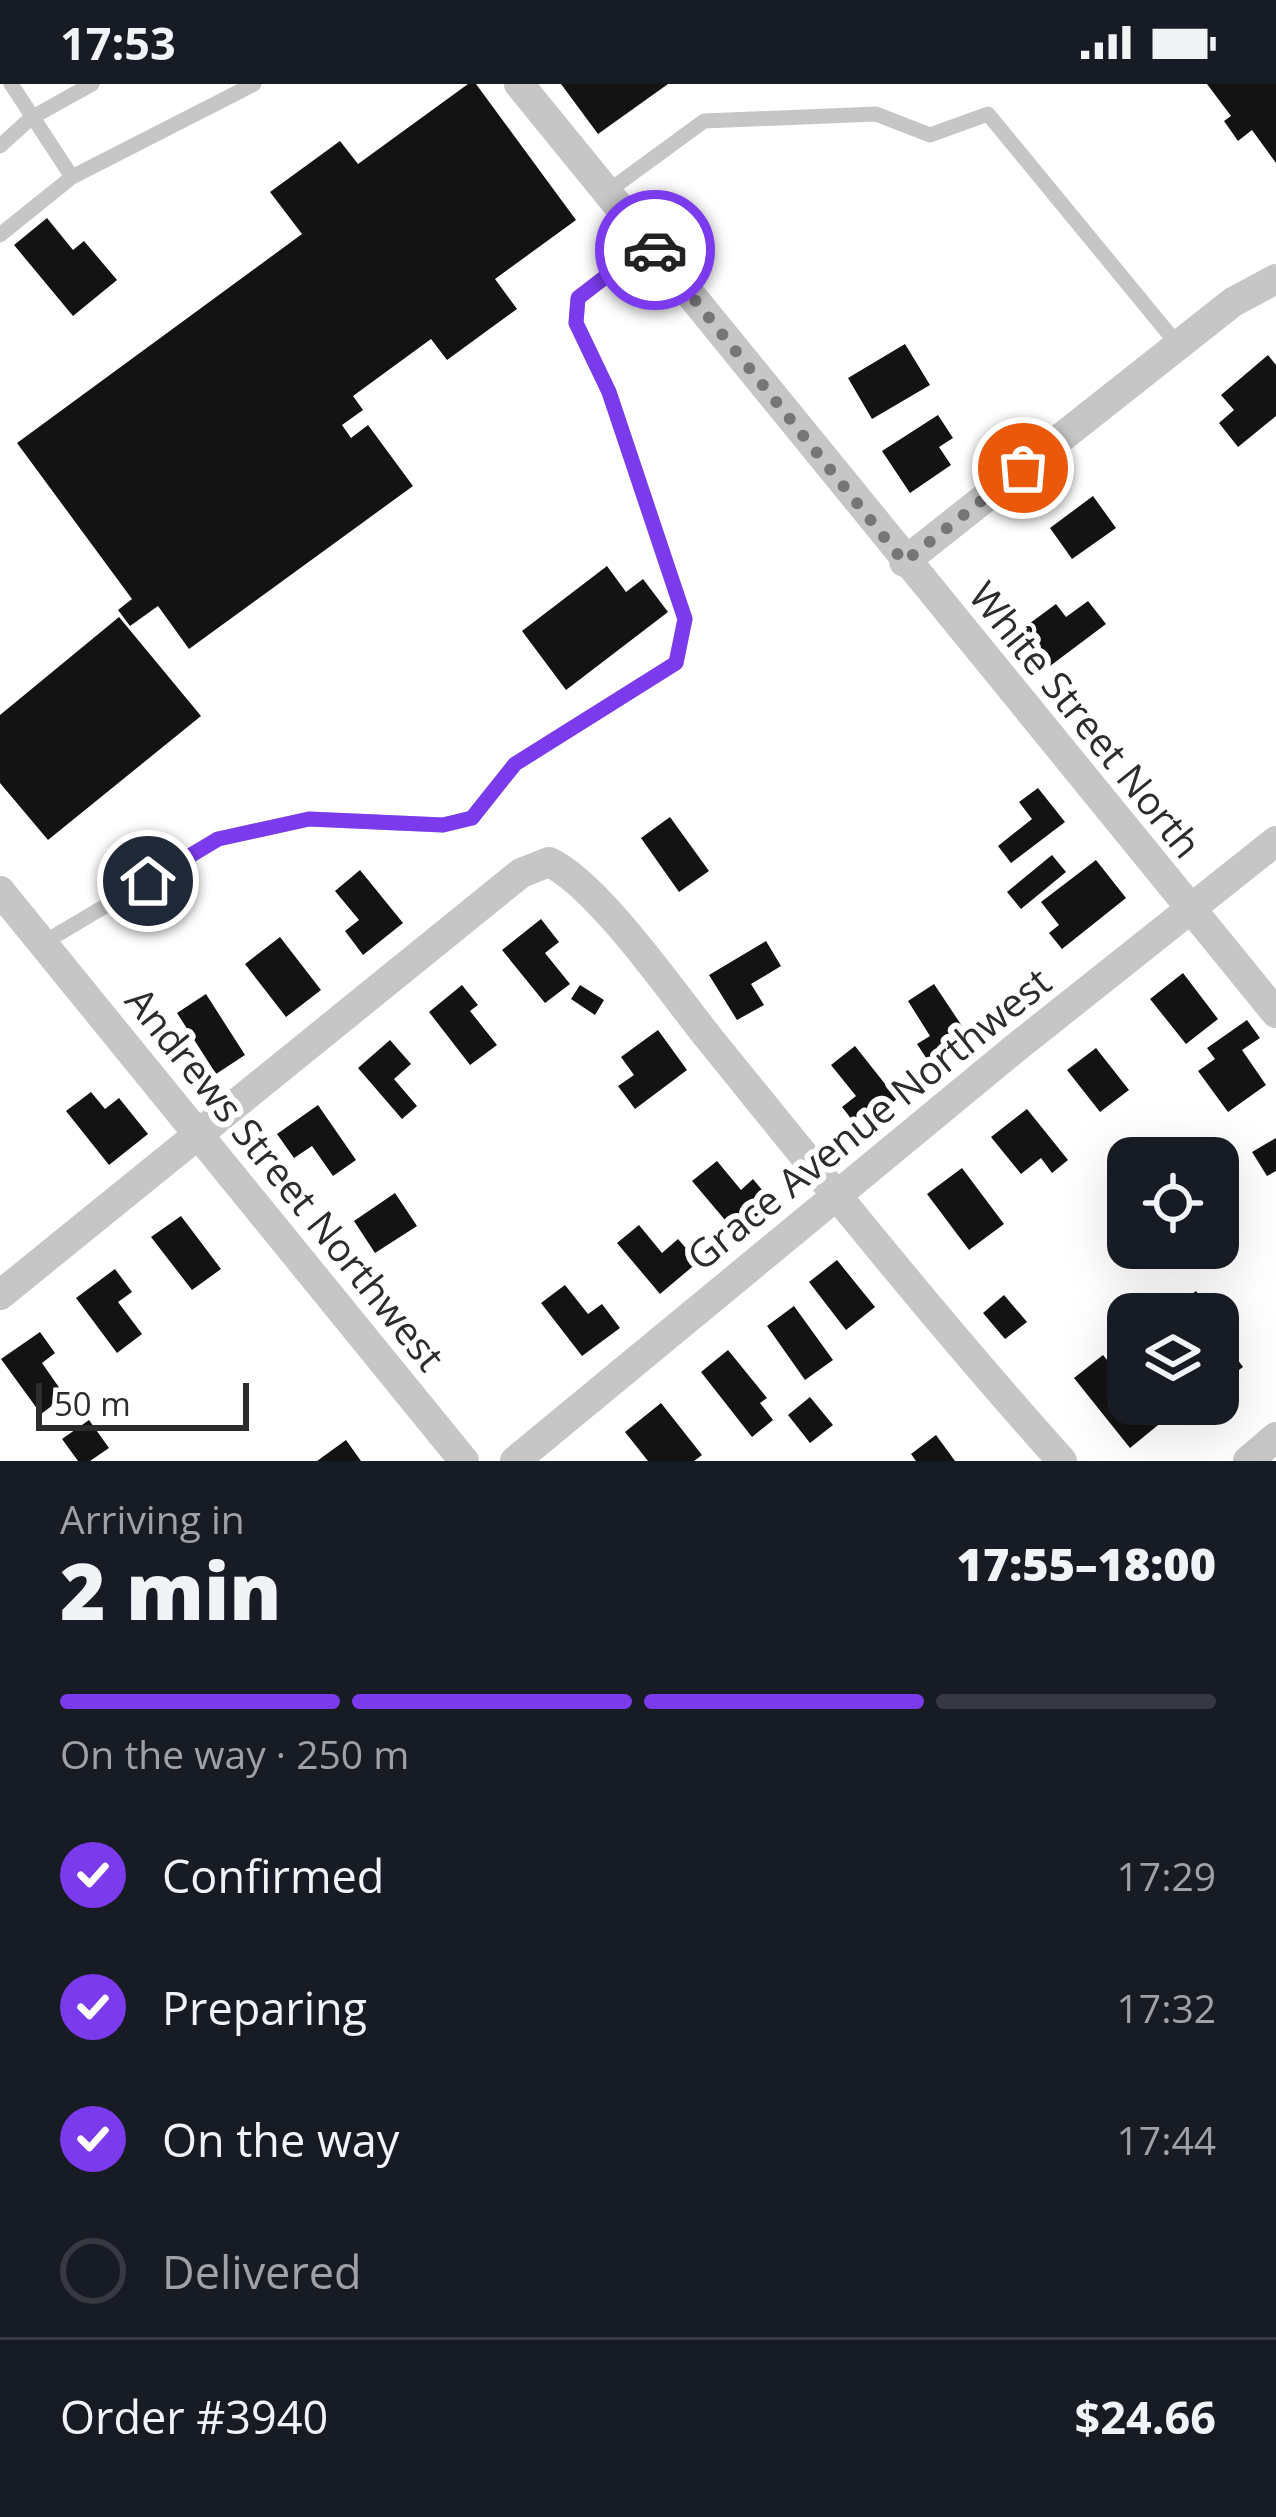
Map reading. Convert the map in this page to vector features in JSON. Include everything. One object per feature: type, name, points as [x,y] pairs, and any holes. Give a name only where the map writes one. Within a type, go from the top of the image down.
[{"type":"street","name":"White Street North","points":[[519,84],[1276,1013]]},
{"type":"street","points":[[904,562],[1234,302],[1276,279]]},
{"type":"street","name":"Grace Avenue Northwest","points":[[515,1461],[1276,841]]},
{"type":"street","points":[[0,1295],[520,873],[549,862],[568,871],[646,961],[1062,1461]]},
{"type":"street","name":"Andrews Street Northwest","points":[[0,891],[464,1461]]},
{"type":"street","points":[[1248,1461],[1276,1438]]},
{"type":"lane","points":[[11,84],[71,177]]},
{"type":"lane","points":[[0,146],[31,118],[92,84]]},
{"type":"lane","points":[[0,235],[71,177],[254,84]]},
{"type":"lane","points":[[607,192],[704,121],[876,114],[930,135],[988,114],[1178,345]]},
{"type":"lane","points":[[43,943],[218,839],[309,819],[443,825],[472,818],[515,764],[676,663],[685,619],[609,392],[576,323],[578,298],[649,243]]},
{"type":"building","points":[[468,84],[476,84],[576,220],[495,279],[517,309],[447,360],[431,339],[353,396],[363,410],[342,425],[351,438],[368,425],[413,486],[189,649],[158,606],[130,626],[118,610],[132,599],[17,443],[302,234],[270,192],[340,141],[358,164]]},
{"type":"building","points":[[561,84],[668,84],[598,134]]},
{"type":"building","points":[[1207,84],[1276,84],[1276,163],[1252,130],[1238,141],[1224,121],[1231,116]]},
{"type":"building","points":[[47,218],[73,250],[84,241],[117,280],[73,316],[14,245]]},
{"type":"building","points":[[905,344],[930,385],[872,419],[848,378]]},
{"type":"building","points":[[1268,355],[1276,365],[1276,416],[1238,447],[1219,423],[1234,410],[1221,395]]},
{"type":"building","points":[[938,415],[953,438],[939,447],[951,465],[910,493],[882,451]]},
{"type":"building","points":[[1093,496],[1116,528],[1072,559],[1050,528]]},
{"type":"building","points":[[607,566],[626,592],[643,579],[668,612],[566,690],[522,631]]},
{"type":"building","points":[[1088,601],[1106,624],[1050,666],[1022,629],[1056,604],[1066,617]]},
{"type":"building","points":[[119,617],[201,716],[48,840],[0,783],[0,715]]},
{"type":"building","points":[[1038,788],[1065,822],[1011,863],[998,846],[1032,819],[1019,802]]},
{"type":"building","points":[[670,817],[709,871],[679,892],[641,838]]},
{"type":"building","points":[[1052,855],[1066,872],[1021,909],[1007,892]]},
{"type":"building","points":[[1096,860],[1126,898],[1062,949],[1049,933],[1059,925],[1041,902]]},
{"type":"building","points":[[360,870],[403,923],[363,955],[345,931],[359,920],[335,891]]},
{"type":"building","points":[[541,919],[559,942],[545,953],[570,984],[545,1003],[502,950]]},
{"type":"building","points":[[280,937],[321,990],[286,1017],[245,964]]},
{"type":"building","points":[[766,941],[781,966],[751,984],[764,1005],[737,1020],[709,975]]},
{"type":"building","points":[[1183,973],[1218,1019],[1186,1044],[1150,999]]},
{"type":"building","points":[[934,984],[972,1041],[932,1067],[917,1044],[930,1036],[908,1001]]},
{"type":"building","points":[[462,985],[478,1005],[470,1011],[497,1045],[470,1065],[429,1012]]},
{"type":"building","points":[[580,985],[604,1000],[595,1015],[571,999]]},
{"type":"building","points":[[206,994],[245,1055],[216,1074],[177,1013]]},
{"type":"building","points":[[1247,1020],[1260,1038],[1242,1050],[1266,1085],[1228,1112],[1198,1071],[1215,1059],[1207,1048]]},
{"type":"building","points":[[658,1030],[687,1070],[635,1109],[618,1086],[634,1075],[621,1057]]},
{"type":"building","points":[[390,1040],[411,1064],[394,1079],[417,1106],[402,1119],[358,1068]]},
{"type":"building","points":[[855,1046],[897,1099],[859,1129],[842,1107],[856,1096],[831,1065]]},
{"type":"building","points":[[1096,1048],[1129,1090],[1100,1112],[1067,1070]]},
{"type":"building","points":[[91,1092],[105,1109],[119,1098],[148,1134],[109,1165],[66,1111]]},
{"type":"building","points":[[318,1105],[356,1160],[333,1176],[312,1146],[294,1158],[277,1134]]},
{"type":"building","points":[[1027,1109],[1068,1160],[1052,1173],[1041,1158],[1021,1174],[991,1137]]},
{"type":"building","points":[[1276,1138],[1276,1171],[1267,1176],[1252,1152]]},
{"type":"building","points":[[717,1161],[741,1190],[753,1179],[773,1203],[736,1233],[692,1181]]},
{"type":"building","points":[[962,1168],[1004,1224],[969,1250],[927,1194]]},
{"type":"building","points":[[395,1193],[417,1226],[375,1253],[354,1221]]},
{"type":"building","points":[[181,1216],[221,1269],[192,1290],[151,1237]]},
{"type":"building","points":[[639,1225],[662,1253],[678,1239],[698,1262],[660,1294],[617,1243]]},
{"type":"building","points":[[837,1260],[875,1307],[846,1330],[809,1282]]},
{"type":"building","points":[[115,1269],[132,1292],[118,1302],[142,1334],[117,1353],[76,1298]]},
{"type":"building","points":[[565,1285],[588,1314],[602,1304],[620,1328],[582,1356],[541,1303]]},
{"type":"building","points":[[1004,1295],[1027,1322],[1005,1339],[983,1313]]},
{"type":"building","points":[[794,1306],[833,1360],[805,1380],[767,1326]]},
{"type":"building","points":[[40,1332],[55,1353],[42,1363],[65,1396],[41,1414],[1,1359]]},
{"type":"building","points":[[728,1350],[767,1398],[760,1403],[773,1420],[752,1437],[701,1372]]},
{"type":"building","points":[[1103,1355],[1107,1360],[1107,1419],[1074,1378]]},
{"type":"building","points":[[810,1397],[833,1425],[810,1443],[788,1415]]},
{"type":"building","points":[[661,1403],[702,1455],[694,1461],[648,1461],[625,1432]]},
{"type":"building","points":[[89,1420],[109,1448],[90,1461],[78,1461],[62,1439]]},
{"type":"building","points":[[1112,1425],[1158,1425],[1130,1448]]},
{"type":"building","points":[[936,1435],[955,1461],[916,1461],[911,1454]]},
{"type":"building","points":[[346,1440],[361,1461],[317,1461]]},
{"type":"way so far","points":[[655,250],[904,562],[1023,468]]},
{"type":"route","points":[[148,881],[218,839],[309,819],[443,825],[472,818],[515,764],[676,663],[685,619],[609,392],[576,323],[578,298],[649,243],[655,250]]}]
